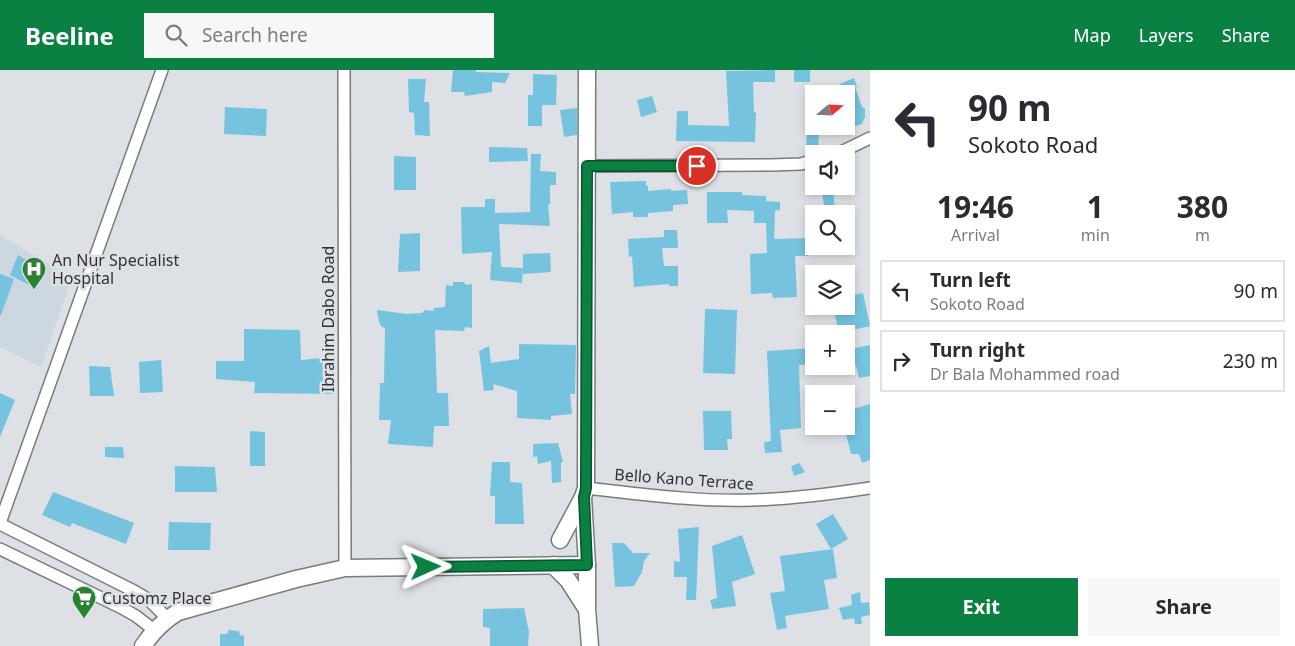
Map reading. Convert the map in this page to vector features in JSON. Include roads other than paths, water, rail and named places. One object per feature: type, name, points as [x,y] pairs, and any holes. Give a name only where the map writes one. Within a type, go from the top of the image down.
[{"type":"street","points":[[162,70],[0,524],[134,591],[149,600],[167,618]]},
{"type":"street","name":"Ibrahim Dabo Road","points":[[344,70],[345,568]]},
{"type":"street","points":[[587,70],[585,493],[587,609],[590,646]]},
{"type":"street","points":[[855,145],[870,138]]},
{"type":"street","points":[[587,166],[770,165],[805,163]]},
{"type":"street","name":"Bello Kano Terrace","points":[[585,493],[752,500],[816,496],[870,488]]},
{"type":"street","points":[[560,540],[585,493]]},
{"type":"street","points":[[0,548],[120,607],[136,616],[154,630]]},
{"type":"street","points":[[552,565],[568,580],[587,609]]},
{"type":"street","points":[[143,646],[154,630],[167,618],[178,612],[296,579],[345,568],[587,565]]},
{"type":"place","name":"An Nur Specialist Hospital","points":[[34,290]]},
{"type":"place","name":"Customz Place","points":[[84,619]]}]
